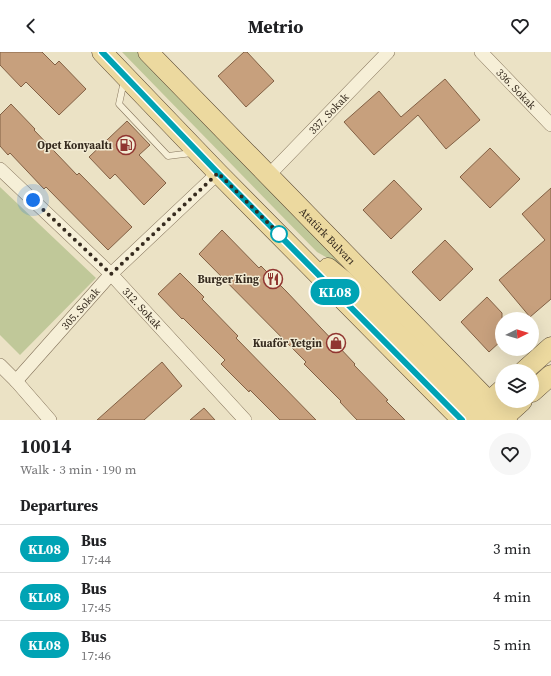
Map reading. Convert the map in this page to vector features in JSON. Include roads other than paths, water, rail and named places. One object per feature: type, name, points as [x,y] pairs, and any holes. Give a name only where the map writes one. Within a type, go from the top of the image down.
[{"type":"main road","points":[[102,52],[218,173],[293,248],[326,267],[344,281],[480,409]]},
{"type":"main road","name":"Atatürk Bulvarı","points":[[148,52],[268,176],[480,409],[504,419]]},
{"type":"main road","points":[[532,364],[551,347]]},
{"type":"main road","points":[[539,386],[551,376]]},
{"type":"main road","points":[[504,419],[515,408]]},
{"type":"street","name":"337. Sokak","points":[[268,176],[388,52]]},
{"type":"street","name":"336. Sokak","points":[[481,52],[551,125]]},
{"type":"street","name":"312. Sokak","points":[[0,169],[111,274],[245,420]]},
{"type":"street","name":"305. Sokak","points":[[16,381],[111,274],[218,173]]},
{"type":"street","points":[[0,365],[50,420]]},
{"type":"place","name":"Opet Konyaaltı","points":[[126,145]]},
{"type":"place","name":"Burger King","points":[[273,279]]},
{"type":"place","name":"Kuaför Yetgin","points":[[336,343]]}]
